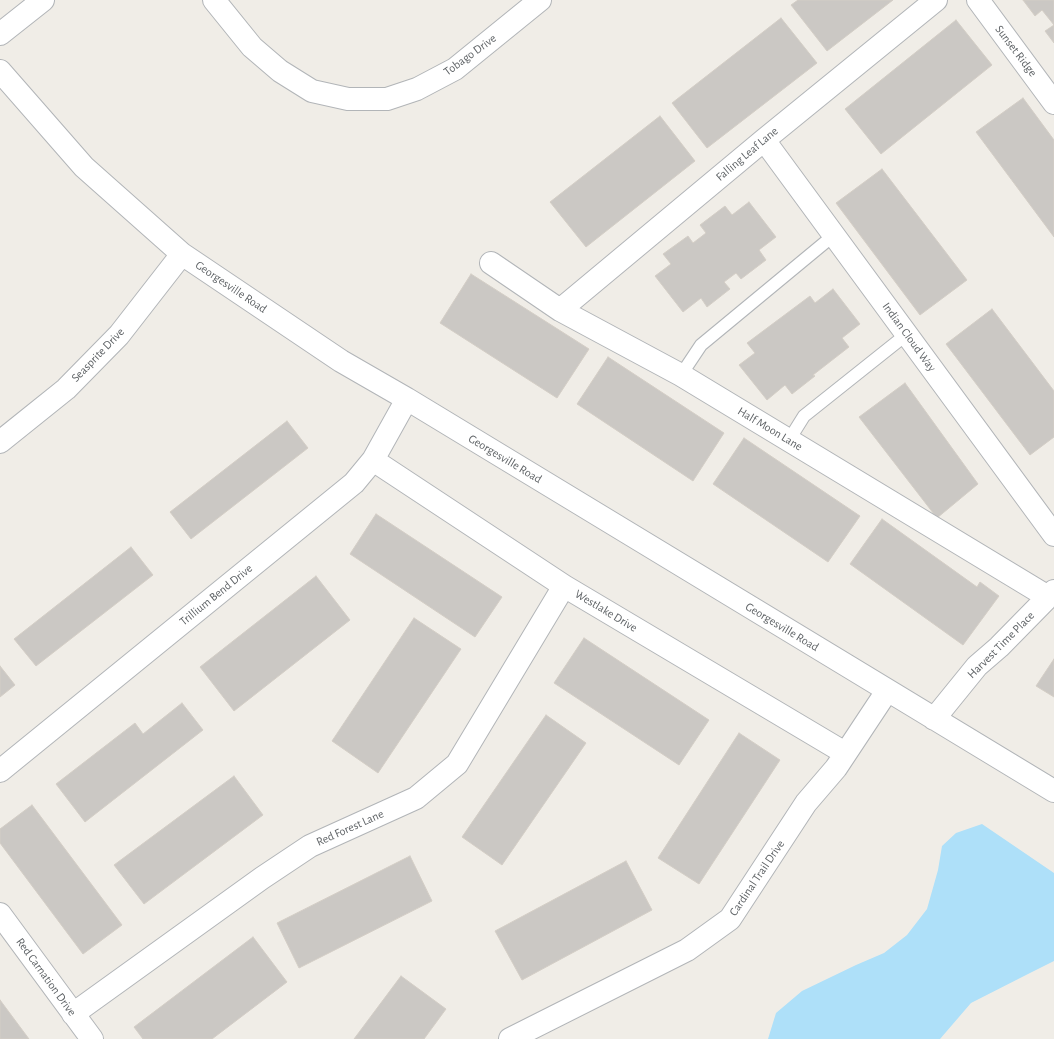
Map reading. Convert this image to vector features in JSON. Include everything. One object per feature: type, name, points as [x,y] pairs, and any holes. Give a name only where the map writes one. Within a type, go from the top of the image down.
[{"type":"street","points":[[0,34],[43,0]]},
{"type":"street","name":"Tobago Drive","points":[[214,0],[252,47],[280,71],[312,91],[348,98],[387,99],[417,89],[454,69],[540,0]]},
{"type":"street","name":"Falling Leaf Lane","points":[[560,310],[764,140],[936,0]]},
{"type":"street","name":"Sunset Ridge","points":[[978,0],[1054,103]]},
{"type":"street","name":"Georgesville Road","points":[[0,71],[84,167],[182,254],[341,361],[407,399],[1054,791]]},
{"type":"street","name":"Indian Cloud Way","points":[[764,140],[1054,535]]},
{"type":"street","name":"Seasprite Drive","points":[[0,442],[66,388],[113,341],[182,254]]},
{"type":"street","name":"Half Moon Lane","points":[[491,263],[560,310],[681,375],[1051,594]]},
{"type":"street","name":"Trillium Bend Drive","points":[[0,770],[354,483],[373,460],[407,399]]},
{"type":"street","name":"Westlake Drive","points":[[373,460],[564,586],[845,753]]},
{"type":"street","name":"Red Forest Lane","points":[[73,1014],[262,878],[310,846],[416,798],[457,764],[564,586]]},
{"type":"street","name":"Harvest Time Place","points":[[934,719],[977,666],[999,647],[1051,594]]},
{"type":"street","name":"Cardinal Trail Drive","points":[[510,1039],[687,950],[730,918],[806,803],[836,768],[887,691]]},
{"type":"street","name":"Red Carnation Drive","points":[[0,914],[92,1039]]},
{"type":"lane","points":[[681,375],[701,345],[834,236]]},
{"type":"lane","points":[[789,440],[804,416],[907,334]]},
{"type":"water","points":[[982,824],[1054,873],[1054,961],[971,1003],[940,1039],[768,1039],[776,1013],[802,991],[884,953],[907,935],[927,909],[938,870],[942,846],[956,833]]},
{"type":"building","points":[[798,0],[893,0],[827,51],[791,5]]},
{"type":"building","points":[[1023,0],[1054,0],[1054,25],[1042,10],[1035,16]]},
{"type":"building","points":[[781,18],[817,63],[707,148],[672,103]]},
{"type":"building","points":[[956,20],[992,65],[881,154],[845,109]]},
{"type":"building","points":[[1054,25],[1054,43],[1045,31]]},
{"type":"building","points":[[1023,98],[1054,140],[1054,237],[976,132]]},
{"type":"building","points":[[660,116],[695,161],[586,247],[550,202]]},
{"type":"building","points":[[882,169],[967,280],[920,315],[836,203]]},
{"type":"building","points":[[749,202],[776,237],[759,250],[766,260],[741,279],[736,273],[724,282],[730,289],[707,307],[701,298],[683,312],[655,276],[671,264],[663,254],[688,236],[693,243],[706,233],[700,225],[725,206],[732,215]]},
{"type":"building","points":[[471,274],[589,349],[557,398],[440,323]]},
{"type":"building","points":[[833,289],[860,324],[842,338],[849,347],[813,375],[815,376],[792,394],[785,385],[767,400],[739,365],[755,353],[747,343],[810,296],[815,303]]},
{"type":"building","points":[[992,309],[1054,391],[1054,437],[1030,455],[946,344]]},
{"type":"building","points":[[608,357],[724,433],[693,481],[577,404]]},
{"type":"building","points":[[905,383],[978,484],[937,518],[859,417]]},
{"type":"building","points":[[287,421],[308,448],[191,539],[170,512]]},
{"type":"building","points":[[744,438],[860,516],[828,562],[713,484]]},
{"type":"building","points":[[376,514],[502,597],[475,637],[350,554]]},
{"type":"building","points":[[882,519],[977,587],[980,582],[999,596],[963,645],[850,564]]},
{"type":"building","points":[[131,547],[153,575],[36,666],[14,639]]},
{"type":"building","points":[[316,576],[350,620],[234,711],[200,667]]},
{"type":"building","points":[[414,618],[461,649],[378,773],[332,741]]},
{"type":"building","points":[[584,638],[709,720],[679,765],[554,683]]},
{"type":"building","points":[[1054,659],[1054,697],[1036,686]]},
{"type":"building","points":[[0,666],[15,685],[0,697]]},
{"type":"building","points":[[182,703],[203,730],[85,822],[56,784],[135,723],[143,734]]},
{"type":"building","points":[[546,715],[586,743],[502,865],[462,837]]},
{"type":"building","points":[[739,733],[780,760],[699,884],[658,858]]},
{"type":"building","points":[[234,776],[263,815],[144,904],[114,865]]},
{"type":"building","points":[[32,805],[122,925],[83,954],[0,843],[0,829]]},
{"type":"building","points":[[410,856],[432,901],[299,968],[277,923]]},
{"type":"building","points":[[626,861],[652,910],[522,980],[495,931]]},
{"type":"building","points":[[253,937],[287,982],[212,1039],[143,1039],[134,1027]]},
{"type":"building","points":[[401,976],[446,1009],[424,1039],[354,1039]]},
{"type":"building","points":[[0,1000],[29,1039],[0,1039]]}]
